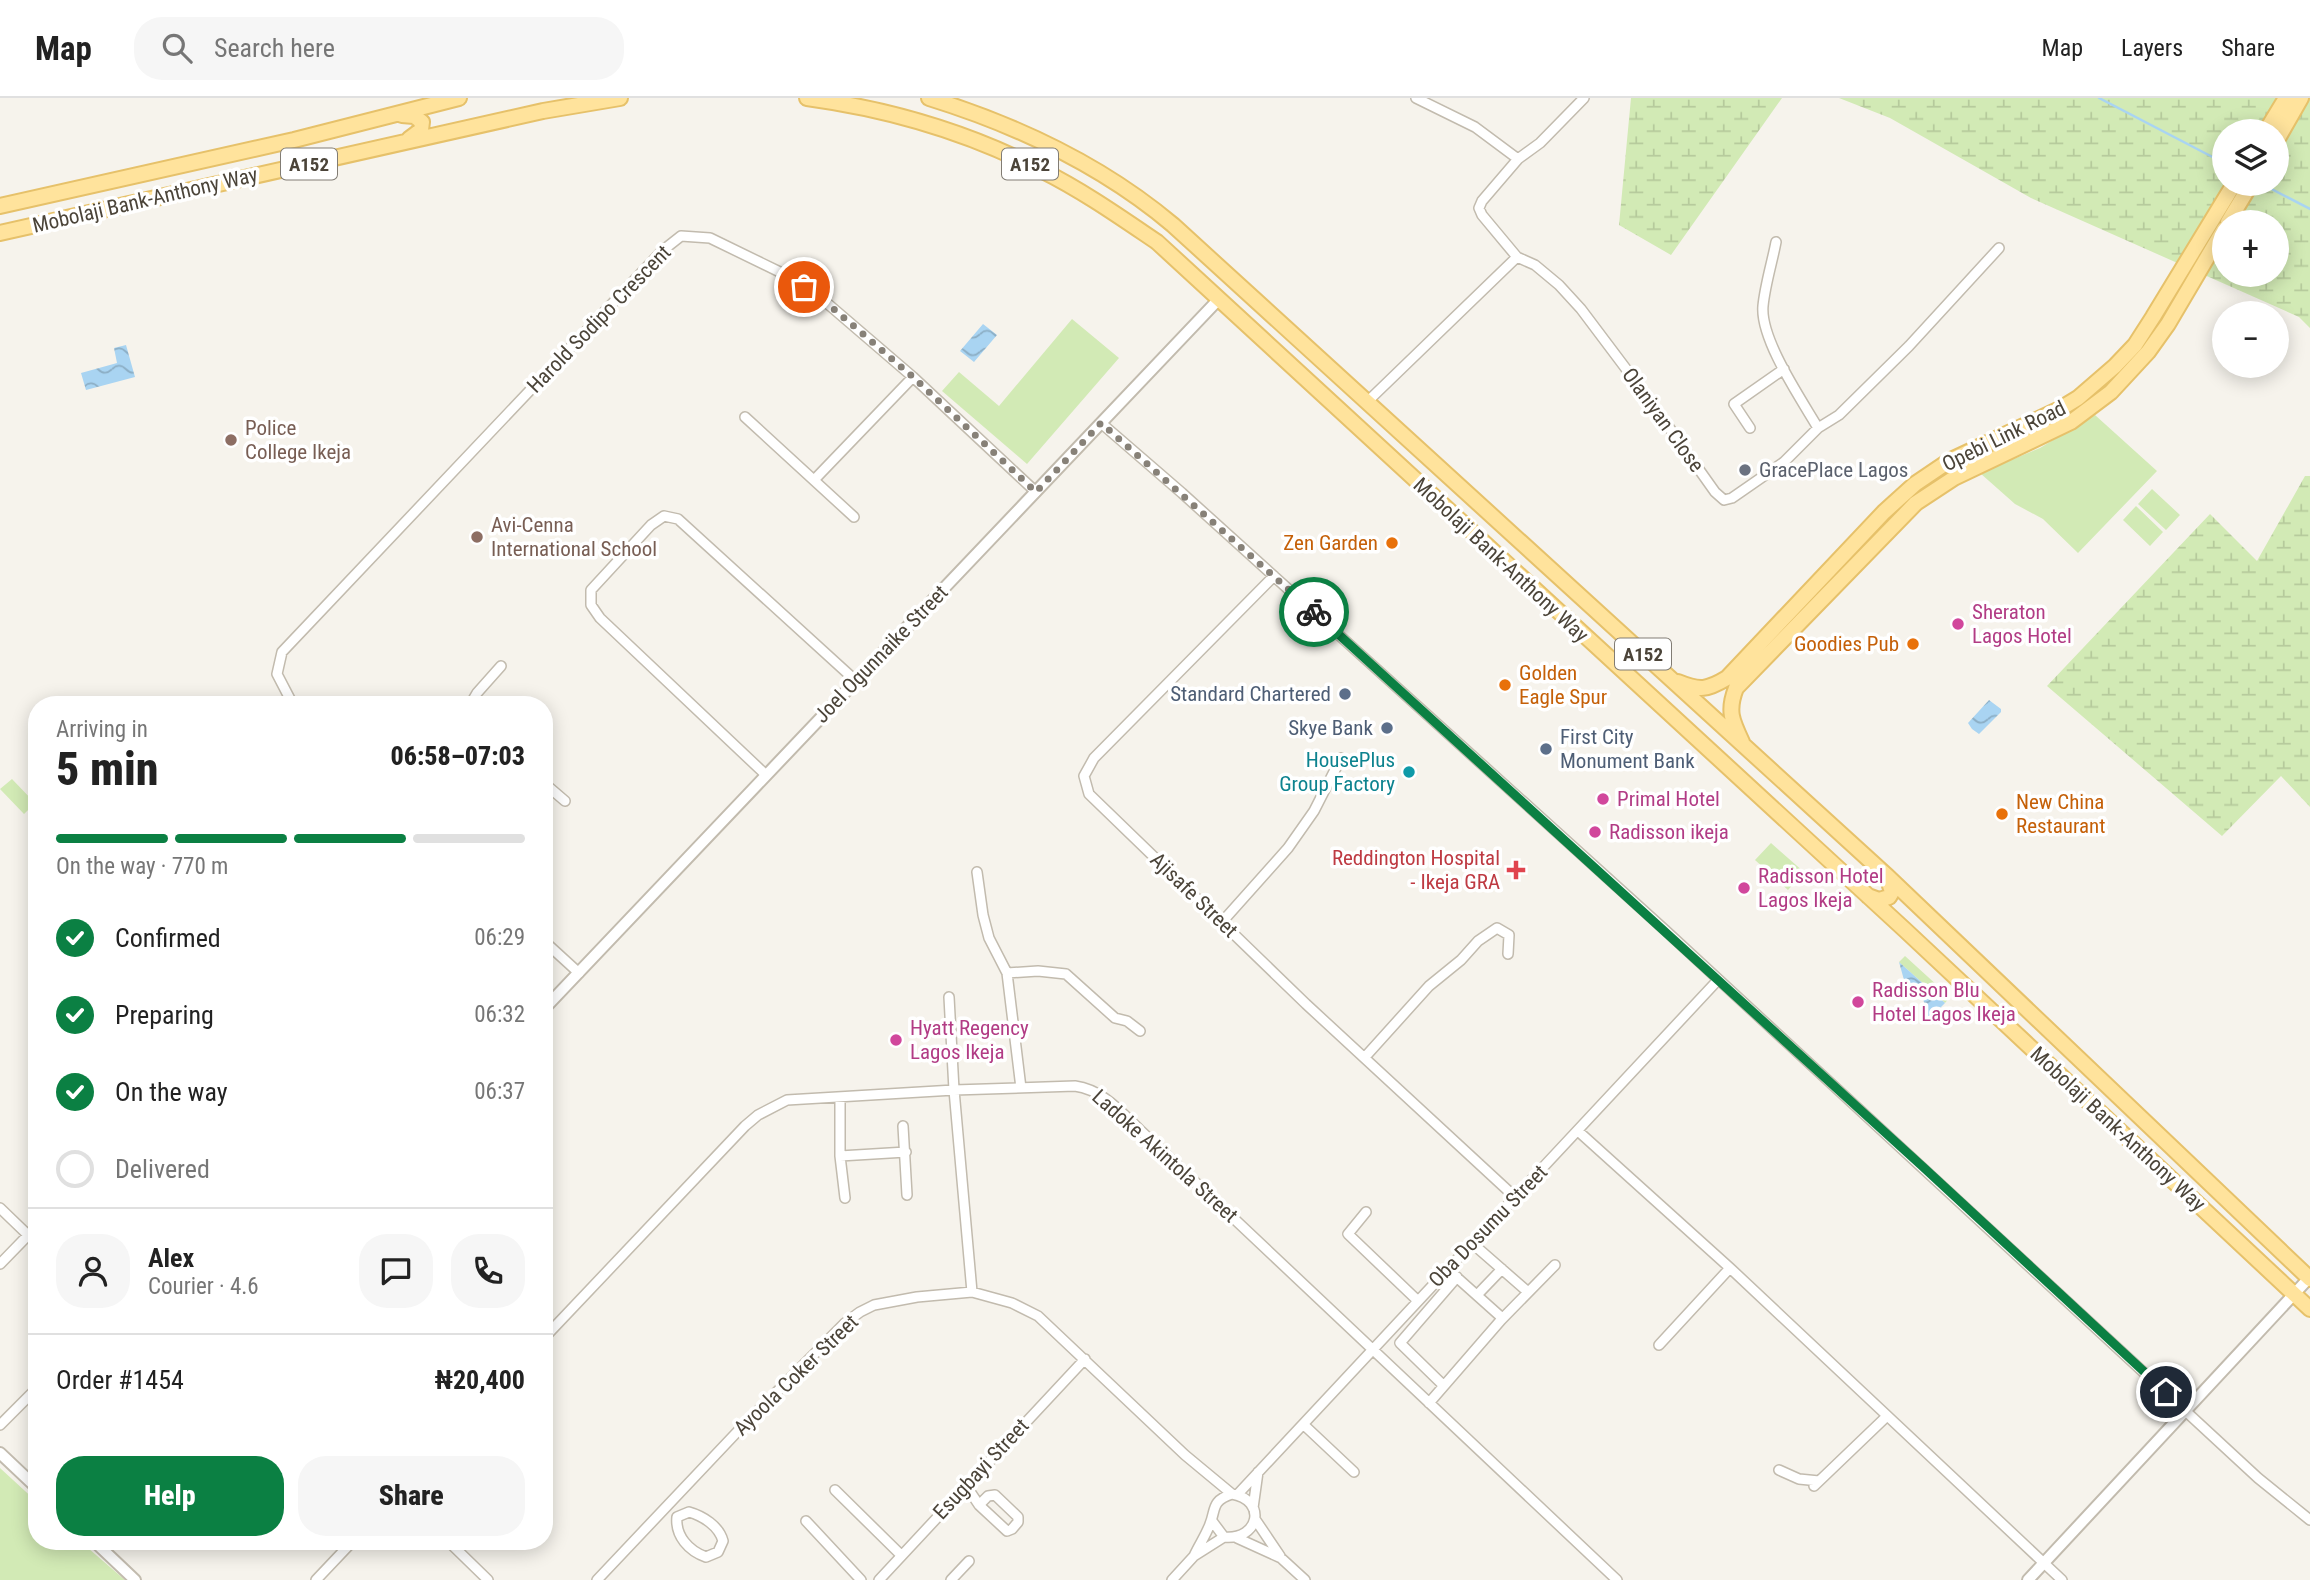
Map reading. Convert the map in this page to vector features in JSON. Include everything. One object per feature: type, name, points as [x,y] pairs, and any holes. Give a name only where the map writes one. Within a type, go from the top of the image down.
[{"type":"main road","name":"Mobolaji Bank-Anthony Way","points":[[0,233],[543,111],[620,98]]},
{"type":"main road","name":"Mobolaji Bank-Anthony Way","points":[[807,98],[861,107],[921,122],[1007,153],[1089,197],[1157,242],[1904,929],[2310,1308]]},
{"type":"main road","name":"Mobolaji Bank-Anthony Way","points":[[929,98],[963,108],[1042,142],[1127,189],[1184,235],[1887,876],[2309,1279]]},
{"type":"main road","points":[[2274,119],[2287,98]]},
{"type":"main road","points":[[2289,119],[2301,98]]},
{"type":"main road","name":"Mobolaji Bank-Anthony Way","points":[[0,206],[454,99]]},
{"type":"main road","points":[[454,99],[433,112],[431,124],[440,130],[458,130]]},
{"type":"main road","points":[[390,116],[414,116],[422,122],[418,134],[398,143]]},
{"type":"main road","name":"Opebi Link Road","points":[[1669,679],[1695,689],[1711,688],[1727,678],[1884,512],[1915,484],[1949,461],[2078,398],[2135,345],[2227,196]]},
{"type":"main road","name":"Opebi Link Road","points":[[1744,747],[1732,720],[1730,702],[1737,688],[1899,519],[1933,490],[2071,422],[2111,392],[2131,372],[2168,324],[2212,249]]},
{"type":"main road","points":[[1866,895],[1879,900],[1889,897],[1892,892],[1887,876]]},
{"type":"main road","points":[[1904,929],[1901,913],[1911,906],[1921,909]]},
{"type":"street","points":[[1416,98],[1475,127],[1518,159]]},
{"type":"street","points":[[1367,402],[1517,257],[1479,208],[1518,159],[1540,143],[1584,98]]},
{"type":"street","name":"Harold Sodipo Crescent","points":[[288,696],[277,674],[282,652],[652,261],[681,236],[710,238],[786,275],[821,298],[913,377],[1036,492]]},
{"type":"street","points":[[1776,242],[1763,306],[1768,334],[1784,369],[1818,428]]},
{"type":"street","name":"Olaniyan Close","points":[[1517,257],[1535,265],[1559,285],[1581,309],[1719,498],[1724,500],[1732,498],[1784,463],[1818,428],[1839,415],[1909,346],[1999,248]]},
{"type":"street","name":"Joel Ogunnaike Street","points":[[553,1000],[1218,300]]},
{"type":"street","points":[[1750,429],[1734,404],[1784,369]]},
{"type":"street","points":[[814,480],[913,377]]},
{"type":"street","points":[[746,416],[854,517]]},
{"type":"street","points":[[1101,423],[1664,930],[2259,1478],[2310,1520]]},
{"type":"street","points":[[766,775],[600,618],[591,605],[591,590],[651,525],[664,516],[678,519],[856,681]]},
{"type":"street","name":"Ajisafe Street","points":[[1274,576],[1094,758],[1084,776],[1089,794],[1516,1198]]},
{"type":"street","points":[[475,696],[502,666]]},
{"type":"street","points":[[1222,922],[1288,848],[1314,811],[1341,758]]},
{"type":"street","points":[[553,791],[565,801]]},
{"type":"street","points":[[977,872],[989,939],[1007,973],[1021,1088]]},
{"type":"street","points":[[1364,1057],[1429,986],[1461,960],[1478,941],[1497,928],[1503,929],[1508,935],[1508,954]]},
{"type":"street","points":[[553,949],[579,973]]},
{"type":"street","points":[[1007,973],[1045,971],[1066,974],[1115,1018],[1127,1021],[1140,1031]]},
{"type":"street","name":"Oba Dosumu Street","points":[[1234,1495],[1304,1425],[1417,1300],[1473,1244],[1717,981]]},
{"type":"street","points":[[949,997],[954,1090],[972,1292]]},
{"type":"street","name":"Ladoke Akintola Street","points":[[553,1329],[745,1126],[758,1115],[787,1100],[1075,1086],[1100,1093],[1617,1580]]},
{"type":"street","points":[[840,1097],[840,1156],[845,1198]]},
{"type":"street","points":[[903,1126],[907,1195]]},
{"type":"street","points":[[1578,1131],[1730,1268],[2062,1580]]},
{"type":"street","points":[[840,1156],[906,1152]]},
{"type":"street","points":[[0,1208],[28,1235],[0,1264]]},
{"type":"street","points":[[1366,1212],[1348,1234],[1417,1300]]},
{"type":"street","points":[[1473,1244],[1528,1292]]},
{"type":"street","points":[[1429,1403],[1555,1265]]},
{"type":"street","points":[[1659,1345],[1730,1268]]},
{"type":"street","points":[[1477,1295],[1502,1269]]},
{"type":"street","points":[[1443,1385],[1400,1343],[1455,1275],[1502,1320]]},
{"type":"street","points":[[2028,1580],[2309,1279]]},
{"type":"street","name":"Ayoola Coker Street","points":[[597,1580],[737,1431],[845,1323],[874,1305],[917,1297],[972,1292],[1012,1303],[1038,1316],[1185,1455],[1234,1495]]},
{"type":"street","name":"Esugbayi Street","points":[[879,1580],[1085,1359]]},
{"type":"street","points":[[0,1424],[28,1397]]},
{"type":"street","points":[[1779,1470],[1817,1483],[1886,1417]]},
{"type":"street","points":[[1304,1425],[1354,1472]]},
{"type":"street","points":[[0,1453],[28,1479]]},
{"type":"street","points":[[1258,1472],[1253,1508],[1255,1519],[1281,1558],[1305,1580]]},
{"type":"street","points":[[835,1490],[901,1555]]},
{"type":"street","points":[[971,1493],[979,1504]]},
{"type":"street","points":[[1194,1556],[1212,1521],[1214,1507],[1218,1501],[1234,1495],[1244,1497],[1253,1508]]},
{"type":"street","points":[[666,1508],[677,1517],[678,1531],[698,1554],[706,1557],[718,1552],[723,1541],[721,1533],[712,1524],[699,1515],[689,1513],[677,1517]]},
{"type":"street","points":[[1237,1538],[1249,1531],[1255,1519]]},
{"type":"street","points":[[806,1521],[861,1580]]},
{"type":"street","points":[[1212,1521],[1224,1537]]},
{"type":"street","points":[[1172,1580],[1194,1556],[1224,1537],[1237,1538],[1281,1558]]},
{"type":"street","points":[[103,1550],[135,1580]]},
{"type":"street","points":[[316,1580],[344,1550]]},
{"type":"street","points":[[457,1550],[488,1580]]},
{"type":"street","points":[[951,1580],[969,1561]]},
{"type":"green space","points":[[1631,98],[1782,98],[1671,255],[1619,225]]},
{"type":"green space","points":[[1839,98],[2310,98],[2310,328],[2299,317],[2289,313],[2289,301],[2263,301],[2231,287],[2289,287],[2289,210],[2212,210],[2212,278],[2031,198],[1890,118]]},
{"type":"green space","points":[[1072,319],[1119,358],[1027,464],[942,391],[959,372],[999,406]]},
{"type":"green space","points":[[2095,415],[2157,471],[2078,553],[2043,519],[2015,504],[1980,473],[2040,448]]},
{"type":"green space","points":[[2305,476],[2310,476],[2310,807],[2281,776],[2222,836],[2047,686],[2210,514],[2257,561]]},
{"type":"green space","points":[[2152,489],[2180,515],[2166,530],[2138,504]]},
{"type":"green space","points":[[2136,506],[2163,532],[2150,546],[2123,520]]},
{"type":"green space","points":[[12,779],[28,796],[28,810],[24,814],[0,789]]},
{"type":"green space","points":[[1771,843],[1804,872],[1788,890],[1755,860]]},
{"type":"green space","points":[[1905,956],[1950,997],[1945,1003],[1899,962]]},
{"type":"green space","points":[[0,1468],[28,1494],[28,1550],[90,1550],[125,1580],[0,1580]]},
{"type":"water","points":[[983,324],[997,335],[974,362],[960,351]]},
{"type":"water","points":[[126,345],[135,377],[86,390],[81,373],[117,363],[114,348]]},
{"type":"water","points":[[1989,700],[2001,709],[2001,712],[1979,734],[1968,723]]},
{"type":"water","points":[[1899,962],[1945,1003],[1928,1020],[1921,989],[1912,991],[1908,979],[1904,980]]},
{"type":"waterway","points":[[2099,98],[2212,157]]},
{"type":"waterway","points":[[2285,196],[2310,209]]},
{"type":"way so far","points":[[804,287],[821,298],[913,377],[1036,492],[1101,423],[1314,612]]},
{"type":"place","name":"Police College Ikeja","points":[[231,440]]},
{"type":"place","name":"GracePlace Lagos","points":[[1745,470]]},
{"type":"place","name":"Avi-Cenna International School","points":[[477,537]]},
{"type":"place","name":"Zen Garden","points":[[1392,543]]},
{"type":"place","name":"Sheraton Lagos Hotel","points":[[1958,624]]},
{"type":"place","name":"Goodies Pub","points":[[1913,644]]},
{"type":"place","name":"Golden Eagle Spur","points":[[1505,685]]},
{"type":"place","name":"Standard Chartered","points":[[1345,694]]},
{"type":"place","name":"Skye Bank","points":[[1387,728]]},
{"type":"place","name":"First City Monument Bank","points":[[1546,749]]},
{"type":"place","name":"HousePlus Group Factory","points":[[1409,772]]},
{"type":"place","name":"Primal Hotel","points":[[1603,799]]},
{"type":"place","name":"New China Restaurant","points":[[2002,814]]},
{"type":"place","name":"Radisson ikeja","points":[[1595,832]]},
{"type":"place","name":"Reddington Hospital - Ikeja GRA","points":[[1516,870]]},
{"type":"place","name":"Radisson Hotel Lagos Ikeja","points":[[1744,888]]},
{"type":"place","name":"Radisson Blu Hotel Lagos Ikeja","points":[[1858,1002]]},
{"type":"place","name":"Hyatt Regency Lagos Ikeja","points":[[896,1040]]},
{"type":"route","points":[[1314,612],[2166,1392]]}]
